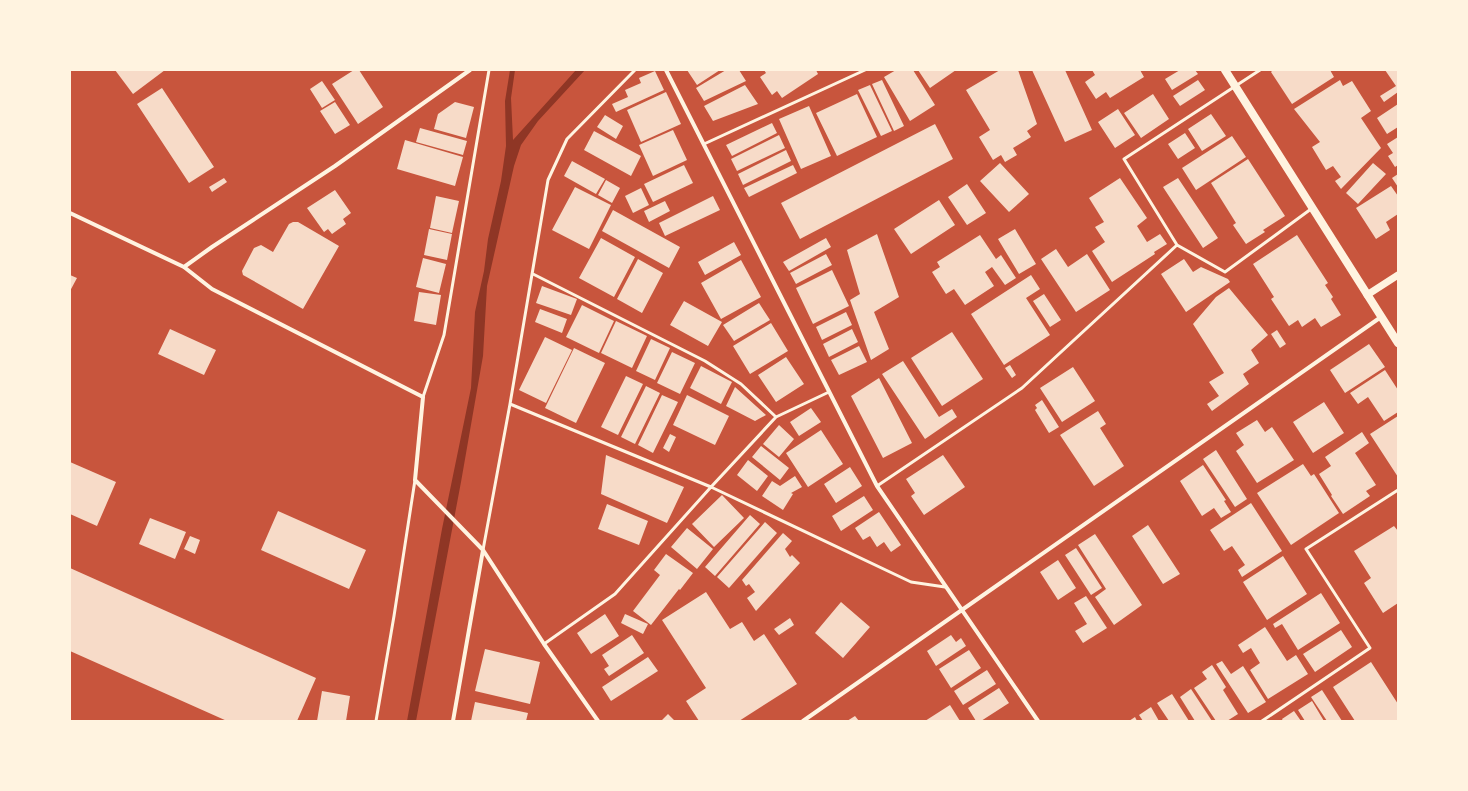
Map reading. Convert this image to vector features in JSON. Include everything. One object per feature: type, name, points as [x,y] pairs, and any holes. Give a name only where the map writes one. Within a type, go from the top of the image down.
[{"type":"main road","points":[[1225,70],[1398,343]]},
{"type":"street","points":[[184,267],[335,166],[470,70]]},
{"type":"street","points":[[666,70],[877,486],[1038,721]]},
{"type":"street","points":[[70,213],[184,267],[212,289],[423,397],[415,480],[483,550],[544,644],[598,721]]},
{"type":"street","points":[[1367,295],[1398,275]]},
{"type":"street","points":[[803,721],[1381,317]]},
{"type":"street","points":[[453,721],[483,550]]},
{"type":"lane","points":[[423,397],[444,335],[489,70]]},
{"type":"lane","points":[[483,550],[533,274],[548,180],[567,139],[635,70]]},
{"type":"lane","points":[[704,144],[865,70]]},
{"type":"lane","points":[[1260,70],[1124,159],[1177,245],[1225,272],[1312,208]]},
{"type":"lane","points":[[877,486],[1022,388],[1177,245]]},
{"type":"lane","points":[[533,274],[705,361],[742,384],[776,417]]},
{"type":"lane","points":[[544,644],[615,594],[776,417],[829,392]]},
{"type":"lane","points":[[510,404],[711,487],[911,582],[945,587]]},
{"type":"lane","points":[[376,721],[415,480]]},
{"type":"lane","points":[[1262,721],[1370,648],[1306,548],[1398,490]]},
{"type":"shaded area","points":[[510,70],[515,70],[511,98],[513,140],[576,70],[585,70],[538,121],[521,145],[514,166],[487,286],[483,356],[416,721],[407,721],[442,529],[471,388],[475,312],[484,271],[488,239],[501,181],[506,146],[505,101]]},
{"type":"building","points":[[115,70],[165,70],[133,94]]},
{"type":"building","points":[[354,70],[359,70],[383,107],[358,124],[332,84]]},
{"type":"building","points":[[687,70],[720,70],[697,85]]},
{"type":"building","points":[[726,70],[739,70],[746,81],[704,101],[696,88]]},
{"type":"building","points":[[764,70],[816,70],[818,74],[782,98],[777,91],[772,95],[760,77],[766,73]]},
{"type":"building","points":[[896,70],[913,70],[935,105],[910,121],[884,77]]},
{"type":"building","points":[[918,70],[956,70],[930,88]]},
{"type":"building","points":[[1000,70],[1018,70],[1037,124],[1027,131],[1031,137],[1013,148],[1017,155],[1005,162],[1001,155],[993,160],[979,137],[990,130],[966,90]]},
{"type":"building","points":[[1032,70],[1065,70],[1092,130],[1065,142]]},
{"type":"building","points":[[1092,70],[1140,70],[1144,77],[1110,98],[1106,92],[1096,99],[1085,82],[1095,75]]},
{"type":"building","points":[[1180,70],[1195,70],[1198,74],[1172,90],[1165,79]]},
{"type":"building","points":[[1273,70],[1330,70],[1334,77],[1292,104],[1271,72]]},
{"type":"building","points":[[1385,70],[1398,70],[1398,92],[1384,102],[1380,96],[1396,86]]},
{"type":"building","points":[[655,71],[664,90],[616,112],[612,104],[628,97],[625,90],[641,83],[639,78]]},
{"type":"building","points":[[882,80],[904,126],[894,131],[872,84]]},
{"type":"building","points":[[1198,80],[1205,90],[1180,106],[1173,96]]},
{"type":"building","points":[[1340,80],[1343,86],[1352,81],[1371,111],[1361,118],[1381,148],[1341,189],[1335,181],[1341,177],[1333,166],[1326,170],[1312,147],[1320,142],[1294,109]]},
{"type":"building","points":[[322,81],[335,100],[322,108],[310,89]]},
{"type":"building","points":[[745,85],[758,104],[713,121],[704,106]]},
{"type":"building","points":[[870,85],[892,131],[881,136],[858,90]]},
{"type":"building","points":[[162,88],[214,167],[189,183],[137,104]]},
{"type":"building","points":[[666,92],[681,124],[641,142],[627,110]]},
{"type":"building","points":[[857,94],[877,137],[837,156],[816,113]]},
{"type":"building","points":[[1153,94],[1169,119],[1141,138],[1124,113]]},
{"type":"building","points":[[335,102],[350,125],[335,134],[320,111]]},
{"type":"building","points":[[455,102],[474,107],[466,138],[434,129],[438,114]]},
{"type":"building","points":[[1398,104],[1398,127],[1387,134],[1377,118]]},
{"type":"building","points":[[809,106],[831,156],[801,169],[779,119]]},
{"type":"building","points":[[1118,109],[1135,135],[1115,148],[1098,122]]},
{"type":"building","points":[[1211,114],[1226,136],[1202,151],[1188,129]]},
{"type":"building","points":[[605,115],[623,126],[616,139],[597,127]]},
{"type":"building","points":[[772,123],[777,133],[732,156],[726,145]]},
{"type":"building","points":[[935,124],[953,159],[800,239],[781,203]]},
{"type":"building","points":[[420,128],[467,141],[463,155],[416,142]]},
{"type":"building","points":[[673,130],[687,160],[653,176],[639,145]]},
{"type":"building","points":[[594,131],[641,156],[631,176],[584,150]]},
{"type":"building","points":[[1185,133],[1195,148],[1178,159],[1168,144]]},
{"type":"building","points":[[779,135],[785,148],[737,171],[731,159]]},
{"type":"building","points":[[1232,136],[1246,157],[1196,190],[1182,168]]},
{"type":"building","points":[[1398,137],[1398,165],[1395,167],[1388,156],[1393,153],[1387,144]]},
{"type":"building","points":[[405,140],[463,157],[455,186],[397,169]]},
{"type":"building","points":[[786,150],[791,161],[743,185],[738,174]]},
{"type":"building","points":[[1248,159],[1285,216],[1263,230],[1265,232],[1246,244],[1233,225],[1236,223],[1211,183]]},
{"type":"building","points":[[572,161],[605,179],[596,194],[564,176]]},
{"type":"building","points":[[1000,163],[1029,194],[1009,212],[980,181]]},
{"type":"building","points":[[1373,163],[1386,174],[1358,204],[1346,193]]},
{"type":"building","points":[[684,165],[693,183],[653,202],[644,184]]},
{"type":"building","points":[[793,165],[797,173],[749,197],[744,188]]},
{"type":"building","points":[[1398,174],[1398,187],[1392,178]]},
{"type":"building","points":[[224,178],[227,182],[212,192],[209,187]]},
{"type":"building","points":[[1120,178],[1147,218],[1137,226],[1147,242],[1160,234],[1167,244],[1154,252],[1155,254],[1112,282],[1092,251],[1105,242],[1095,227],[1104,222],[1089,198]]},
{"type":"building","points":[[1178,178],[1218,238],[1203,248],[1163,187]]},
{"type":"building","points":[[606,180],[620,188],[612,203],[598,195]]},
{"type":"building","points":[[967,184],[986,213],[967,225],[948,197]]},
{"type":"building","points":[[1391,186],[1398,196],[1398,214],[1386,222],[1390,230],[1376,239],[1356,208]]},
{"type":"building","points":[[575,187],[611,205],[589,249],[552,230]]},
{"type":"building","points":[[641,188],[649,205],[633,213],[625,196]]},
{"type":"building","points":[[335,190],[351,213],[343,219],[346,224],[332,234],[328,229],[324,232],[307,208]]},
{"type":"building","points":[[436,196],[459,201],[452,233],[430,228]]},
{"type":"building","points":[[713,196],[720,210],[665,236],[659,223]]},
{"type":"building","points":[[939,200],[955,225],[911,254],[894,229]]},
{"type":"building","points":[[665,201],[670,211],[649,222],[644,211]]},
{"type":"building","points":[[613,210],[680,247],[669,268],[602,231]]},
{"type":"building","points":[[298,222],[339,246],[303,309],[243,275],[242,271],[254,248],[261,245],[273,252],[289,224]]},
{"type":"building","points":[[429,229],[452,234],[447,260],[424,255]]},
{"type":"building","points":[[1015,229],[1036,264],[1019,274],[998,239]]},
{"type":"building","points":[[877,234],[899,297],[874,312],[889,349],[871,360],[850,300],[860,294],[847,250]]},
{"type":"building","points":[[980,235],[996,259],[1001,255],[1016,278],[1005,285],[992,267],[985,272],[994,286],[965,305],[954,289],[946,294],[932,272],[940,267],[937,262]]},
{"type":"building","points":[[1297,235],[1328,283],[1325,285],[1333,297],[1331,299],[1341,315],[1321,327],[1315,318],[1302,327],[1298,320],[1289,326],[1271,299],[1274,297],[1253,264]]},
{"type":"building","points":[[601,238],[635,257],[614,297],[579,278]]},
{"type":"building","points":[[826,238],[831,247],[789,271],[783,262]]},
{"type":"building","points":[[734,242],[741,255],[705,275],[698,262]]},
{"type":"building","points":[[1056,249],[1068,267],[1087,254],[1110,290],[1076,312],[1041,259]]},
{"type":"building","points":[[826,254],[832,265],[796,284],[790,273]]},
{"type":"building","points":[[423,258],[446,264],[439,293],[416,287]]},
{"type":"building","points":[[638,259],[663,273],[642,313],[617,299]]},
{"type":"building","points":[[1184,259],[1193,272],[1201,267],[1228,279],[1230,282],[1186,312],[1161,274]]},
{"type":"building","points":[[741,260],[761,297],[721,319],[701,283]]},
{"type":"building","points":[[832,270],[849,306],[813,324],[796,288]]},
{"type":"building","points":[[70,275],[77,278],[70,291]]},
{"type":"building","points":[[1031,275],[1040,289],[1026,298],[1050,335],[1004,365],[971,314]]},
{"type":"building","points":[[542,286],[577,299],[571,315],[536,303]]},
{"type":"building","points":[[1229,288],[1268,335],[1251,350],[1259,363],[1243,374],[1249,384],[1212,411],[1207,404],[1219,396],[1209,382],[1224,373],[1193,324],[1216,297]]},
{"type":"building","points":[[419,292],[441,295],[436,325],[414,321]]},
{"type":"building","points":[[1044,294],[1061,320],[1050,327],[1033,301]]},
{"type":"building","points":[[684,301],[722,322],[708,346],[670,325]]},
{"type":"building","points":[[759,303],[770,320],[734,341],[723,325]]},
{"type":"building","points":[[582,305],[614,321],[599,353],[566,337]]},
{"type":"building","points":[[540,309],[567,319],[562,333],[535,322]]},
{"type":"building","points":[[846,312],[852,325],[822,340],[816,327]]},
{"type":"building","points":[[616,321],[647,336],[632,368],[601,353]]},
{"type":"building","points":[[771,323],[788,351],[750,374],[733,346]]},
{"type":"building","points":[[170,329],[216,350],[204,375],[158,354]]},
{"type":"building","points":[[852,329],[858,342],[829,357],[823,344]]},
{"type":"building","points":[[1277,330],[1286,344],[1280,348],[1271,334]]},
{"type":"building","points":[[952,332],[983,379],[942,406],[911,358]]},
{"type":"building","points":[[545,337],[572,350],[546,403],[519,390]]},
{"type":"building","points":[[651,339],[670,348],[655,380],[636,371]]},
{"type":"building","points":[[1369,344],[1385,367],[1345,393],[1330,370]]},
{"type":"building","points":[[859,346],[867,362],[839,375],[831,360]]},
{"type":"building","points":[[574,348],[605,363],[576,423],[545,408]]},
{"type":"building","points":[[672,352],[695,363],[680,394],[657,383]]},
{"type":"building","points":[[786,357],[804,384],[776,402],[758,375]]},
{"type":"building","points":[[903,361],[939,417],[952,409],[957,417],[925,439],[882,374]]},
{"type":"building","points":[[1010,365],[1016,375],[1012,378],[1005,368]]},
{"type":"building","points":[[701,366],[732,382],[721,404],[690,388]]},
{"type":"building","points":[[1073,367],[1095,401],[1062,422],[1040,388]]},
{"type":"building","points":[[1385,370],[1398,390],[1398,412],[1384,421],[1368,397],[1358,404],[1350,393]]},
{"type":"building","points":[[626,376],[643,384],[618,435],[601,427]]},
{"type":"building","points":[[879,378],[912,443],[883,458],[851,396]]},
{"type":"building","points":[[646,386],[660,393],[635,444],[621,437]]},
{"type":"building","points":[[735,387],[766,415],[755,421],[726,406]]},
{"type":"building","points":[[662,395],[678,402],[653,453],[638,445]]},
{"type":"building","points":[[687,395],[729,416],[715,445],[673,425]]},
{"type":"building","points":[[1042,400],[1059,427],[1049,433],[1035,410],[1037,408],[1035,405]]},
{"type":"building","points":[[1324,402],[1344,433],[1313,453],[1293,422]]},
{"type":"building","points":[[811,408],[821,422],[799,436],[790,422]]},
{"type":"building","points":[[1098,411],[1106,424],[1100,428],[1124,466],[1094,486],[1060,435]]},
{"type":"building","points":[[1398,416],[1398,477],[1370,434]]},
{"type":"building","points":[[1257,420],[1265,432],[1272,427],[1294,460],[1257,483],[1236,451],[1244,445],[1236,433]]},
{"type":"building","points":[[779,425],[794,439],[779,457],[763,444]]},
{"type":"building","points":[[821,430],[843,464],[808,487],[786,453]]},
{"type":"building","points":[[1362,432],[1369,443],[1355,453],[1376,485],[1366,491],[1370,496],[1343,514],[1319,474],[1331,466],[1325,457]]},
{"type":"building","points":[[670,434],[676,437],[669,452],[663,448]]},
{"type":"building","points":[[761,446],[789,468],[780,480],[752,457]]},
{"type":"building","points":[[1216,450],[1247,499],[1235,507],[1203,459]]},
{"type":"building","points":[[606,455],[684,487],[667,523],[601,494]]},
{"type":"building","points":[[943,455],[965,487],[924,515],[911,496],[915,493],[906,479]]},
{"type":"building","points":[[748,460],[768,476],[757,491],[737,475]]},
{"type":"building","points":[[70,462],[116,482],[97,526],[70,514]]},
{"type":"building","points":[[1303,464],[1311,476],[1314,474],[1339,513],[1291,545],[1257,493]]},
{"type":"building","points":[[1203,465],[1226,500],[1224,501],[1231,512],[1221,518],[1214,508],[1202,516],[1180,481]]},
{"type":"building","points":[[850,467],[862,486],[836,503],[824,484]]},
{"type":"building","points":[[795,476],[802,487],[791,493],[793,494],[783,510],[762,496],[772,481],[780,486]]},
{"type":"building","points":[[722,495],[744,518],[714,547],[692,524]]},
{"type":"building","points":[[864,496],[873,510],[841,531],[832,516]]},
{"type":"building","points":[[1251,503],[1282,551],[1242,577],[1238,570],[1245,565],[1232,546],[1224,551],[1210,530]]},
{"type":"building","points":[[607,504],[648,521],[639,545],[598,529]]},
{"type":"building","points":[[278,511],[366,550],[349,589],[261,550]]},
{"type":"building","points":[[879,512],[901,545],[891,552],[884,542],[877,547],[870,536],[863,540],[855,528]]},
{"type":"building","points":[[750,515],[760,524],[715,576],[705,567]]},
{"type":"building","points":[[150,518],[186,532],[175,559],[139,544]]},
{"type":"building","points":[[765,522],[777,533],[729,588],[717,577]]},
{"type":"building","points":[[1148,525],[1180,574],[1163,584],[1132,536]]},
{"type":"building","points":[[1394,526],[1398,531],[1398,603],[1383,613],[1364,583],[1371,578],[1354,551]]},
{"type":"building","points":[[687,528],[713,549],[697,569],[671,547]]},
{"type":"building","points":[[783,533],[792,541],[785,549],[790,557],[792,555],[800,563],[756,611],[747,598],[755,592],[749,584],[746,586],[742,580]]},
{"type":"building","points":[[1095,534],[1142,605],[1114,625],[1095,597],[1106,589],[1078,545]]},
{"type":"building","points":[[190,536],[200,540],[195,554],[184,549]]},
{"type":"building","points":[[1076,548],[1102,588],[1091,595],[1065,555]]},
{"type":"building","points":[[666,554],[693,573],[651,625],[633,611],[660,575],[654,570]]},
{"type":"building","points":[[1283,556],[1307,594],[1267,620],[1243,582]]},
{"type":"building","points":[[1058,560],[1076,588],[1058,600],[1040,572]]},
{"type":"building","points":[[70,568],[316,678],[297,721],[227,721],[70,651]]},
{"type":"building","points":[[706,592],[730,629],[742,622],[754,641],[764,634],[797,684],[739,721],[699,721],[686,701],[706,688],[662,620]]},
{"type":"building","points":[[1321,593],[1340,623],[1298,650],[1282,624],[1275,628],[1273,624]]},
{"type":"building","points":[[1086,596],[1107,628],[1083,643],[1075,631],[1087,624],[1074,603]]},
{"type":"building","points":[[841,602],[870,627],[843,658],[815,633]]},
{"type":"building","points":[[605,614],[619,636],[591,654],[577,633]]},
{"type":"building","points":[[625,614],[648,624],[643,634],[621,623]]},
{"type":"building","points":[[790,618],[794,625],[779,635],[774,629]]},
{"type":"building","points":[[1265,627],[1287,661],[1296,655],[1308,674],[1268,699],[1250,670],[1260,663],[1251,648],[1243,653],[1238,645]]},
{"type":"building","points":[[1341,630],[1352,647],[1315,672],[1303,654]]},
{"type":"building","points":[[632,635],[644,653],[609,676],[604,669],[609,666],[602,655]]},
{"type":"building","points":[[951,635],[956,642],[961,638],[966,646],[936,666],[927,651]]},
{"type":"building","points":[[485,649],[540,662],[530,704],[475,691]]},
{"type":"building","points":[[969,650],[981,668],[951,688],[939,669]]},
{"type":"building","points":[[648,657],[658,671],[611,701],[602,687]]},
{"type":"building","points":[[1222,661],[1231,674],[1243,666],[1266,702],[1248,713],[1216,664]]},
{"type":"building","points":[[1371,662],[1398,704],[1398,721],[1355,721],[1333,687]]},
{"type":"building","points":[[1212,665],[1226,687],[1223,690],[1238,714],[1227,721],[1216,721],[1194,688],[1207,679],[1202,672]]},
{"type":"building","points":[[987,670],[996,684],[963,705],[954,691]]},
{"type":"building","points":[[999,688],[1009,703],[981,721],[976,721],[968,708]]},
{"type":"building","points":[[1191,689],[1212,721],[1195,721],[1180,697]]},
{"type":"building","points":[[1322,690],[1342,721],[1327,721],[1311,697]]},
{"type":"building","points":[[322,691],[350,696],[346,721],[317,721]]},
{"type":"building","points":[[1172,694],[1189,721],[1169,721],[1157,703]]},
{"type":"building","points":[[1312,701],[1324,721],[1305,721],[1298,710]]},
{"type":"building","points":[[475,702],[528,713],[526,721],[471,721]]},
{"type":"building","points":[[950,705],[960,721],[925,721]]},
{"type":"building","points":[[1151,707],[1159,721],[1143,721],[1139,715]]},
{"type":"building","points":[[1294,711],[1301,721],[1283,721],[1282,719]]},
{"type":"building","points":[[668,714],[675,721],[661,721]]},
{"type":"building","points":[[855,716],[859,721],[847,721]]},
{"type":"building","points":[[1135,717],[1137,721],[1129,721]]}]
